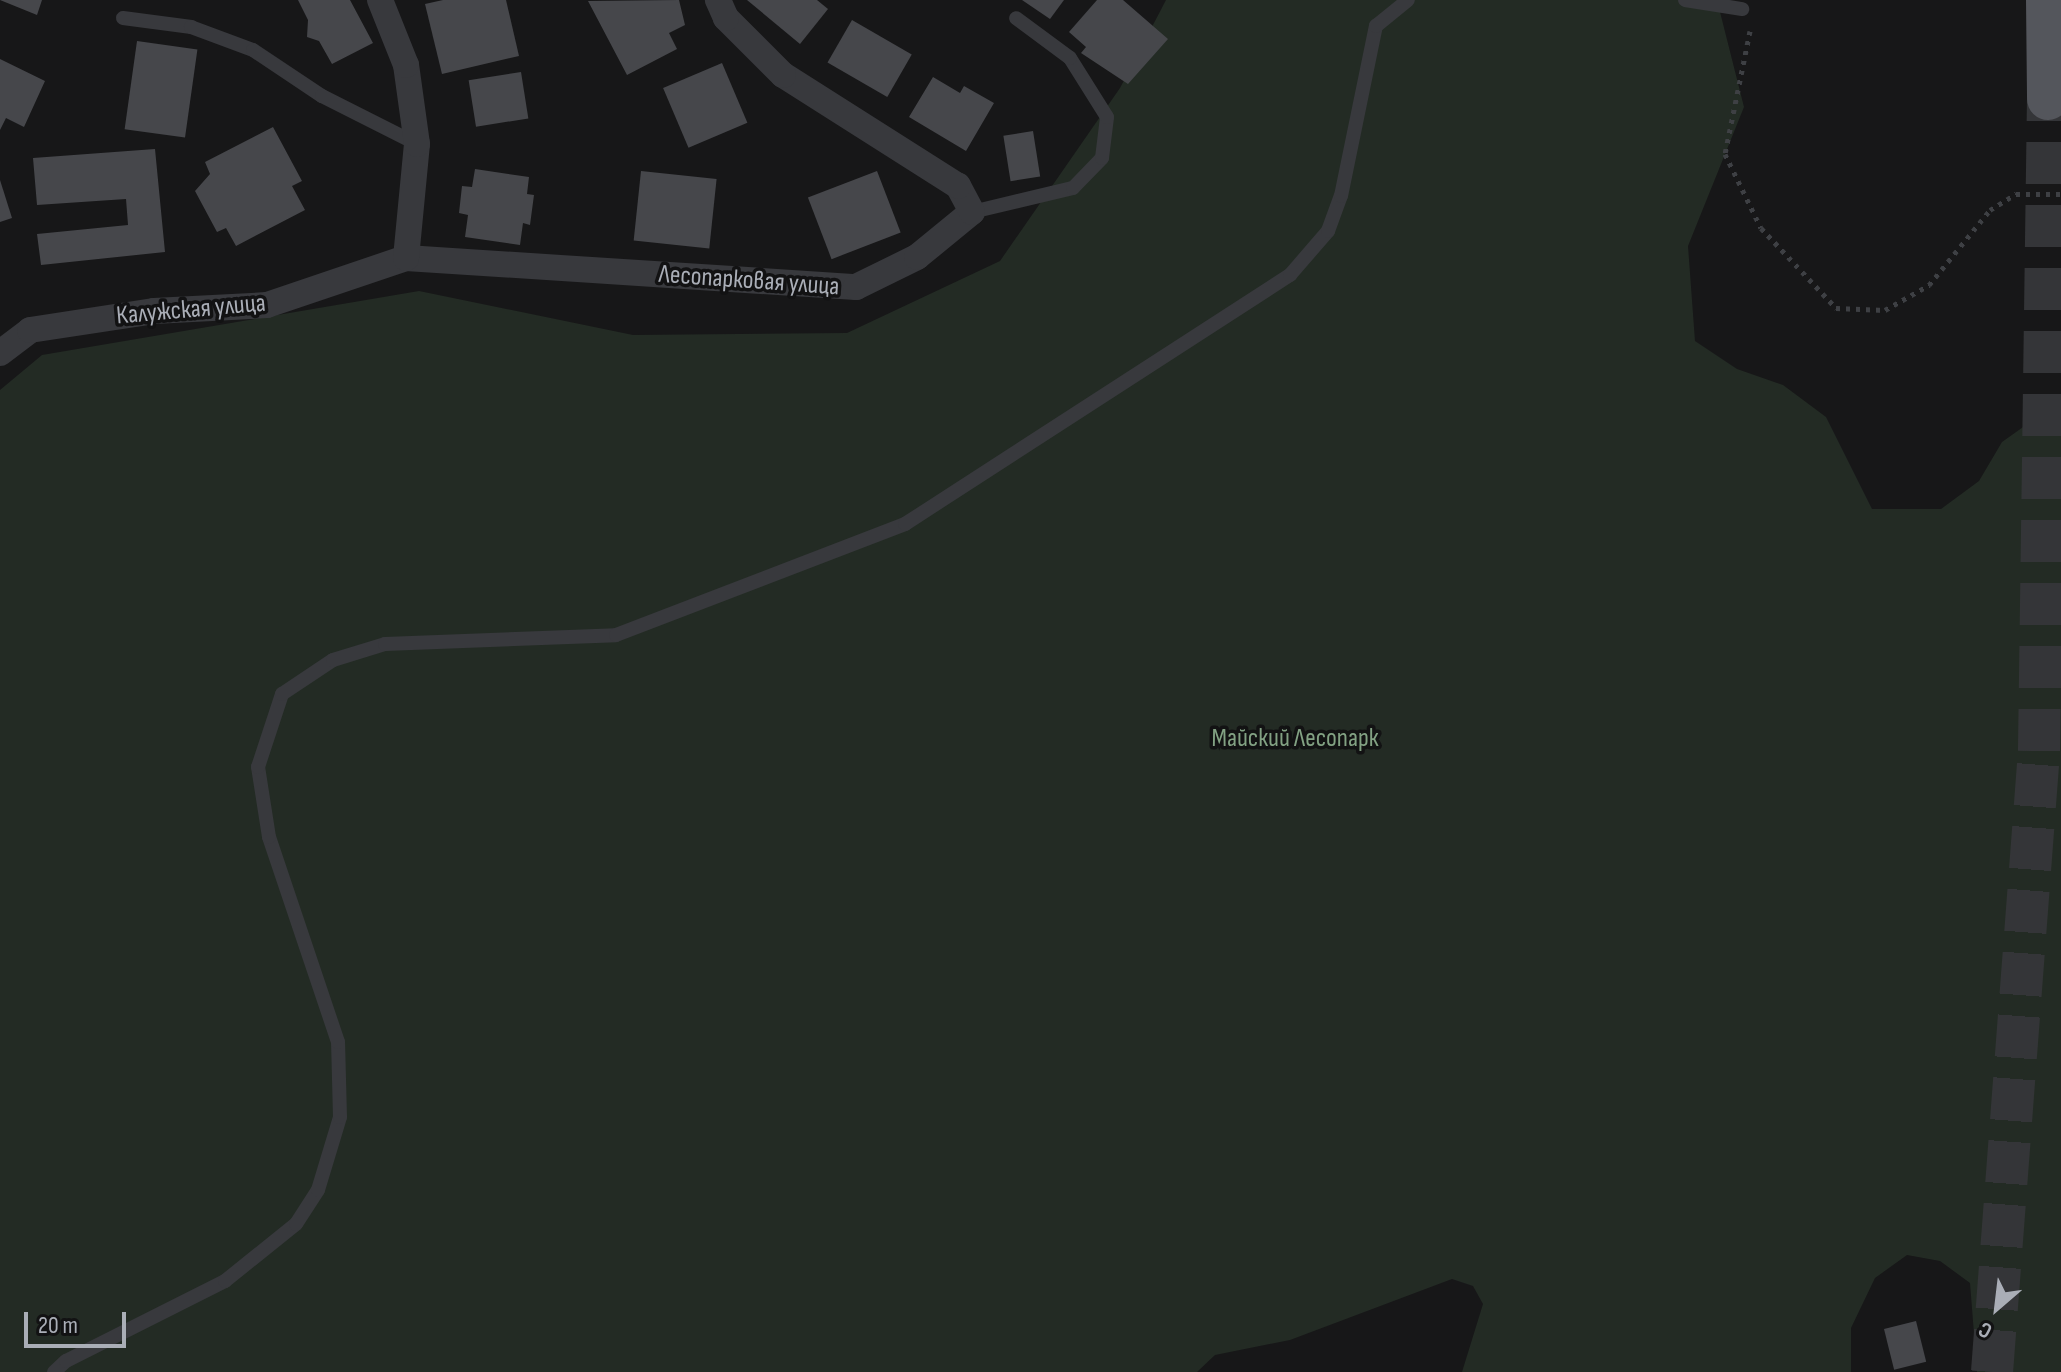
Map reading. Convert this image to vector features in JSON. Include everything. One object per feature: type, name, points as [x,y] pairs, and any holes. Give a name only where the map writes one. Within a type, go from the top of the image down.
[{"type":"main road","points":[[2047,0],[2048,99]]},
{"type":"street","points":[[380,0],[406,65],[417,144],[406,258]]},
{"type":"street","points":[[718,0],[726,18],[783,75],[958,186],[972,212]]},
{"type":"street","name":"Лесопарковая улица","points":[[406,258],[856,287],[917,257],[972,212]]},
{"type":"street","name":"Калужская улица","points":[[0,353],[30,330],[154,311],[267,305],[406,258]]},
{"type":"lane","points":[[54,1372],[66,1361],[225,1281],[296,1224],[318,1190],[340,1117],[338,1042],[269,837],[258,767],[282,694],[333,660],[385,644],[616,635],[905,524],[1290,275],[1328,231],[1341,196],[1376,26],[1408,0]]},
{"type":"lane","points":[[1685,0],[1742,9]]},
{"type":"lane","points":[[123,18],[191,27],[253,50],[322,96],[417,144]]},
{"type":"lane","points":[[972,212],[1073,188],[1102,158],[1107,117],[1070,58],[1016,18]]},
{"type":"path","points":[[1742,9],[1750,23],[1751,44],[1725,154],[1761,228],[1836,308],[1885,310],[1929,285],[1990,210],[2016,194],[2061,194]]},
{"type":"green space","name":"Майский Лесопарк","points":[[1166,0],[1717,0],[1744,107],[1688,246],[1695,341],[1737,369],[1783,385],[1826,417],[1872,509],[1941,509],[1979,481],[2002,442],[2061,400],[2061,1372],[1977,1372],[1970,1283],[1940,1261],[1907,1255],[1875,1278],[1851,1328],[1851,1372],[1462,1372],[1483,1304],[1473,1286],[1452,1279],[1290,1340],[1215,1355],[1197,1372],[0,1372],[0,390],[42,355],[419,291],[633,335],[847,333],[1000,261],[1120,88]]},
{"type":"building","points":[[0,0],[42,0],[37,15]]},
{"type":"building","points":[[298,0],[350,0],[373,43],[332,64],[319,41],[307,37],[308,20]]},
{"type":"building","points":[[443,0],[506,0],[519,56],[442,74],[425,4]]},
{"type":"building","points":[[679,0],[685,25],[669,33],[677,49],[627,75],[588,1]]},
{"type":"building","points":[[747,0],[817,0],[828,9],[800,44]]},
{"type":"building","points":[[1022,0],[1064,0],[1050,19]]},
{"type":"building","points":[[1097,0],[1123,0],[1168,39],[1128,84],[1081,53],[1086,47],[1069,32]]},
{"type":"building","points":[[852,20],[912,54],[887,97],[828,62]]},
{"type":"building","points":[[137,41],[197,49],[185,138],[125,129]]},
{"type":"building","points":[[0,59],[45,81],[24,127],[6,118],[0,130]]},
{"type":"building","points":[[722,63],[747,123],[688,148],[663,88]]},
{"type":"building","points":[[521,72],[528,118],[476,127],[469,80]]},
{"type":"building","points":[[933,77],[960,93],[964,86],[994,103],[966,151],[909,117]]},
{"type":"building","points":[[273,127],[302,181],[292,186],[305,210],[236,246],[226,228],[217,232],[195,191],[210,174],[205,162]]},
{"type":"building","points":[[1033,131],[1040,176],[1011,181],[1003,136]]},
{"type":"building","points":[[155,149],[165,252],[41,265],[37,234],[128,225],[126,199],[37,205],[33,158]]},
{"type":"building","points":[[475,169],[529,177],[527,194],[534,195],[530,225],[523,223],[520,245],[465,237],[468,215],[459,213],[462,186],[472,187]]},
{"type":"building","points":[[641,171],[717,179],[709,249],[634,241]]},
{"type":"building","points":[[877,171],[901,233],[832,259],[808,198]]},
{"type":"building","points":[[0,180],[12,218],[0,222]]},
{"type":"building","points":[[1916,1321],[1926,1362],[1894,1370],[1884,1329]]},
{"type":"tunnel","points":[[1992,1372],[2039,751],[2048,99]]}]
